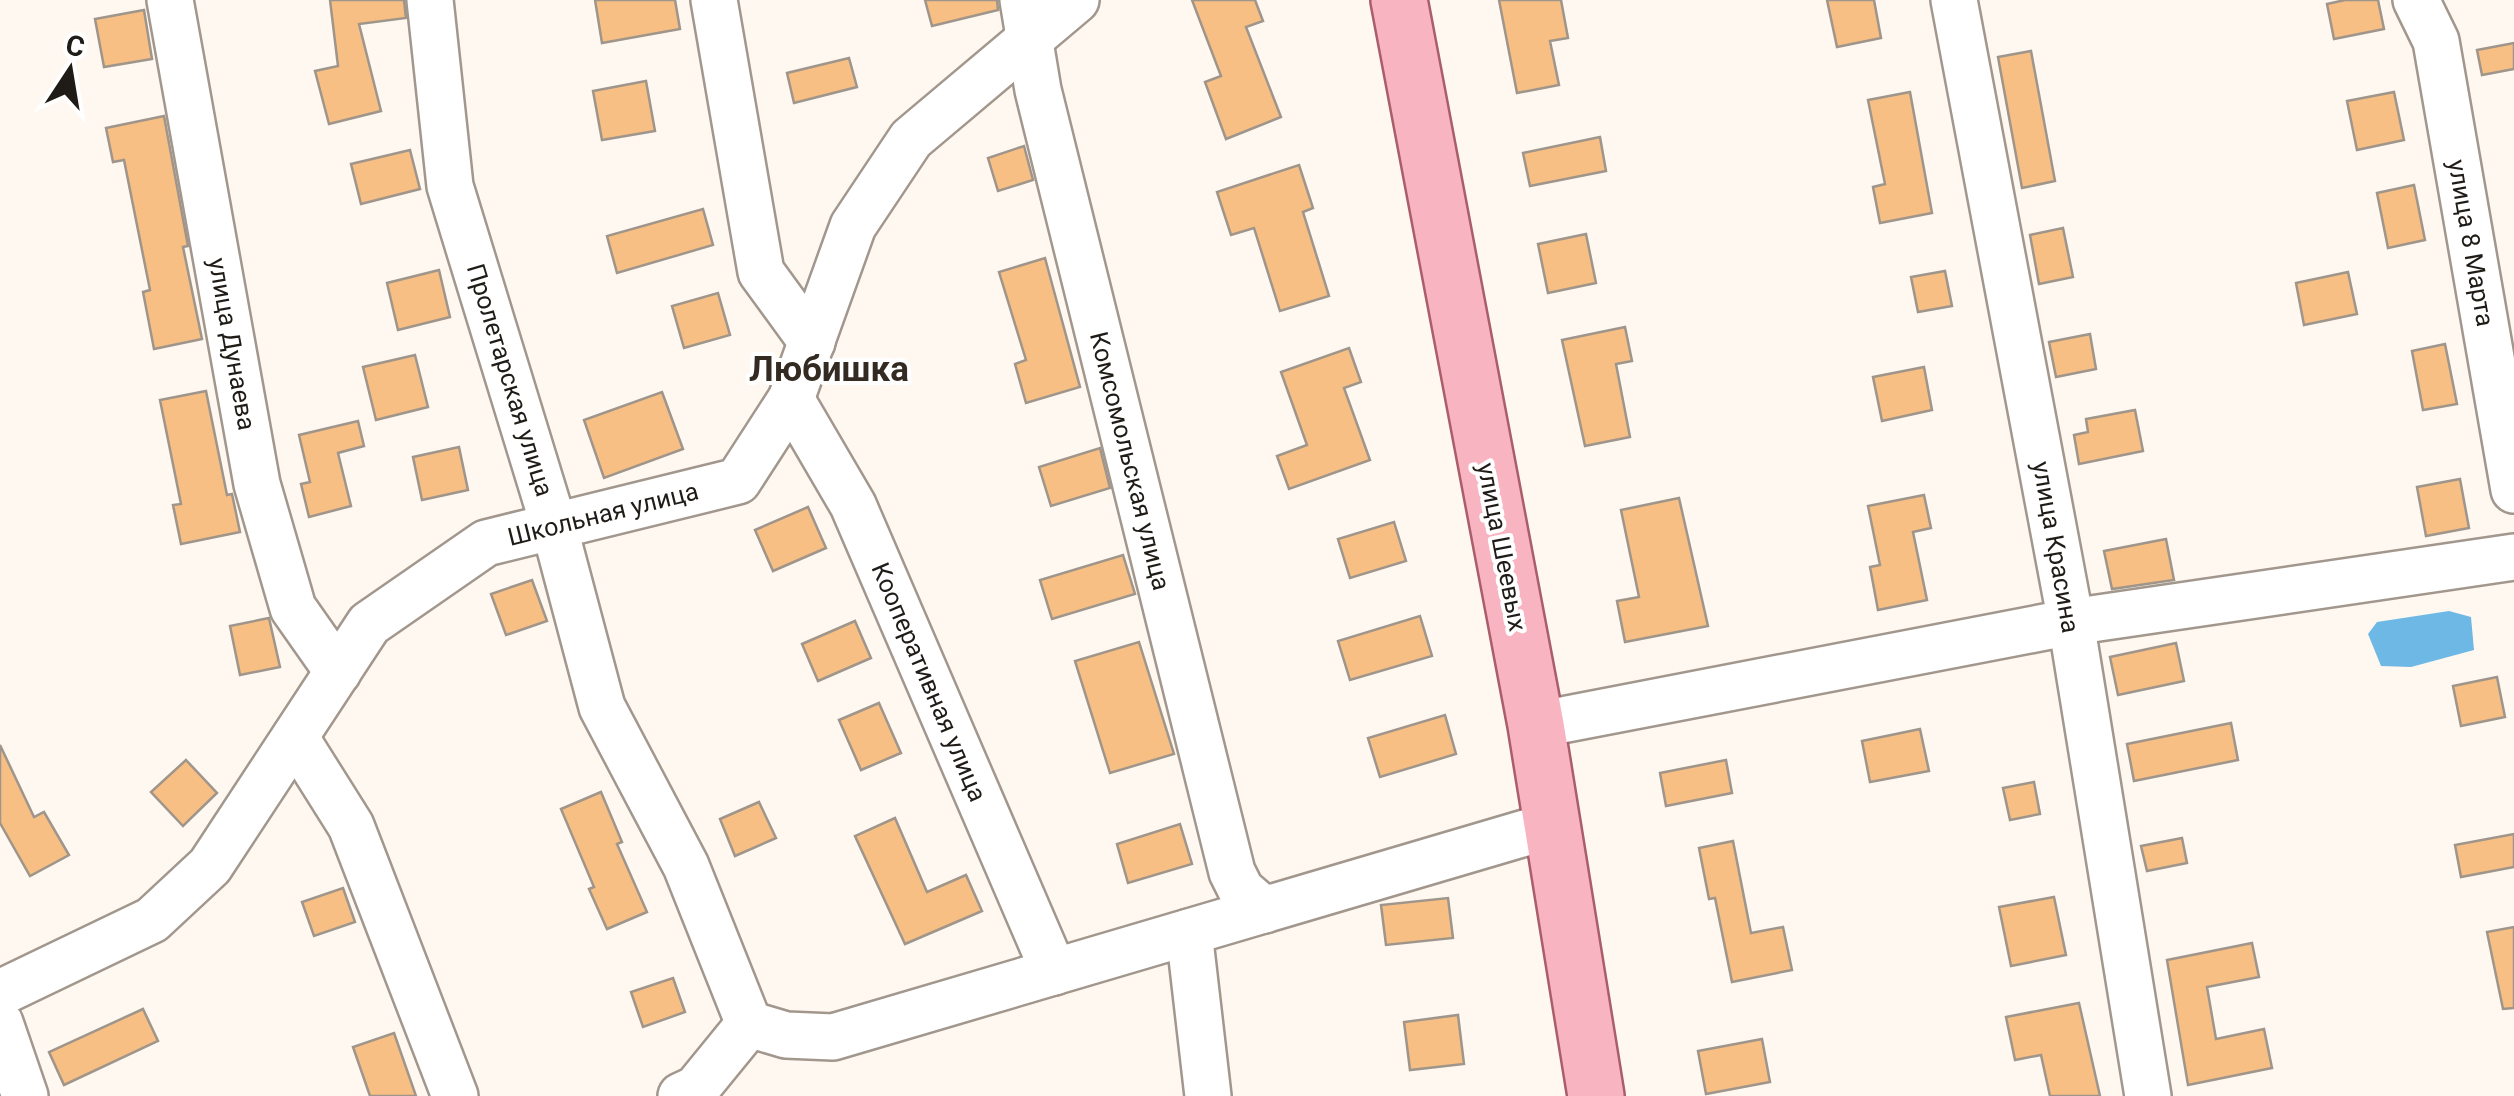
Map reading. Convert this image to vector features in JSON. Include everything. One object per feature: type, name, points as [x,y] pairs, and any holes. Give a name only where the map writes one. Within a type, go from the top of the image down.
[{"type":"main road","name":"улица Шеевых","points":[[1399,0],[1536,725],[1596,1096]]},
{"type":"street","name":"улица Дунаева","points":[[170,0],[257,484],[292,608],[338,672]]},
{"type":"street","name":"Пролетарская улица","points":[[430,0],[450,186],[554,526],[602,707],[686,866],[749,1024]]},
{"type":"street","points":[[714,0],[761,272],[812,342]]},
{"type":"street","name":"Школьная улица","points":[[0,993],[152,920],[210,866],[370,624],[486,543],[738,481],[791,399],[852,226],[911,139],[1027,19],[1076,0]]},
{"type":"street","name":"улица Красина","points":[[1954,0],[2071,622],[2148,1096]]},
{"type":"street","name":"улица 8 Марта","points":[[2416,0],[2436,42],[2514,490]]},
{"type":"street","name":"Комсомольская улица","points":[[1027,19],[1038,90],[1232,872],[1241,890],[1264,910]]},
{"type":"street","name":"Кооперативная улица","points":[[791,399],[852,505],[1054,972]]},
{"type":"street","points":[[1536,725],[2071,622],[2514,557]]},
{"type":"street","points":[[295,737],[351,826],[455,1096]]},
{"type":"street","points":[[681,1096],[696,1089],[749,1024],[786,1036],[832,1037],[1552,826]]},
{"type":"street","points":[[1189,932],[1208,1096]]},
{"type":"street","points":[[0,1023],[25,1096]]},
{"type":"water","points":[[2449,611],[2471,617],[2474,650],[2411,667],[2381,666],[2368,634],[2377,622]]},
{"type":"building","points":[[330,0],[404,0],[406,18],[359,24],[381,111],[329,124],[315,71],[338,66]]},
{"type":"building","points":[[595,0],[675,0],[680,29],[602,43]]},
{"type":"building","points":[[925,0],[997,0],[998,10],[932,26]]},
{"type":"building","points":[[1192,0],[1255,0],[1263,21],[1246,27],[1281,117],[1226,139],[1205,82],[1221,76]]},
{"type":"building","points":[[1499,0],[1561,0],[1568,38],[1550,41],[1559,85],[1517,93]]},
{"type":"building","points":[[1827,0],[1874,0],[1881,38],[1837,47]]},
{"type":"building","points":[[2378,0],[2384,29],[2334,39],[2327,4]]},
{"type":"building","points":[[144,10],[152,59],[104,67],[95,19]]},
{"type":"building","points":[[2514,43],[2514,69],[2482,75],[2477,50]]},
{"type":"building","points":[[2031,51],[2055,181],[2022,188],[1998,57]]},
{"type":"building","points":[[849,58],[857,87],[794,103],[787,73]]},
{"type":"building","points":[[646,81],[655,131],[602,140],[593,91]]},
{"type":"building","points":[[1910,92],[1932,213],[1880,223],[1873,187],[1885,184],[1868,100]]},
{"type":"building","points":[[2394,92],[2404,140],[2357,150],[2347,101]]},
{"type":"building","points":[[164,116],[188,246],[183,247],[202,339],[154,349],[143,292],[150,290],[124,160],[113,162],[106,128]]},
{"type":"building","points":[[1600,137],[1606,171],[1530,186],[1523,153]]},
{"type":"building","points":[[1024,146],[1033,180],[998,191],[988,158]]},
{"type":"building","points":[[410,150],[420,189],[361,204],[351,164]]},
{"type":"building","points":[[1299,165],[1313,208],[1303,212],[1329,296],[1280,311],[1254,228],[1231,235],[1217,192]]},
{"type":"building","points":[[2414,185],[2425,240],[2388,248],[2377,193]]},
{"type":"building","points":[[703,209],[713,245],[617,273],[607,236]]},
{"type":"building","points":[[2063,228],[2073,277],[2039,284],[2030,235]]},
{"type":"building","points":[[1586,234],[1596,283],[1548,293],[1538,244]]},
{"type":"building","points":[[1045,258],[1080,387],[1026,403],[1015,364],[1026,360],[999,272]]},
{"type":"building","points":[[439,270],[450,317],[398,330],[387,283]]},
{"type":"building","points":[[1945,271],[1952,306],[1918,312],[1911,277]]},
{"type":"building","points":[[2348,272],[2357,314],[2304,325],[2296,283]]},
{"type":"building","points":[[718,293],[730,335],[684,348],[672,306]]},
{"type":"building","points":[[1625,327],[1632,361],[1616,364],[1630,437],[1585,446],[1562,340]]},
{"type":"building","points":[[2090,334],[2096,369],[2056,377],[2049,342]]},
{"type":"building","points":[[2445,344],[2457,404],[2423,410],[2412,351]]},
{"type":"building","points":[[1349,348],[1361,382],[1344,388],[1370,460],[1289,489],[1277,456],[1307,445],[1281,372]]},
{"type":"building","points":[[415,355],[428,407],[376,420],[363,367]]},
{"type":"building","points":[[1924,367],[1932,410],[1882,421],[1873,377]]},
{"type":"building","points":[[206,391],[227,495],[232,494],[240,532],[181,544],[173,505],[181,504],[160,400]]},
{"type":"building","points":[[662,392],[683,449],[604,478],[584,420]]},
{"type":"building","points":[[2135,410],[2143,451],[2079,464],[2074,435],[2088,432],[2086,419]]},
{"type":"building","points":[[358,421],[364,446],[338,453],[351,506],[309,517],[301,484],[310,482],[299,435]]},
{"type":"building","points":[[459,447],[468,490],[422,500],[413,457]]},
{"type":"building","points":[[1100,448],[1110,488],[1051,506],[1039,467]]},
{"type":"building","points":[[2460,479],[2469,528],[2426,536],[2417,487]]},
{"type":"building","points":[[1924,495],[1931,528],[1913,532],[1927,600],[1878,610],[1870,567],[1880,565],[1868,506]]},
{"type":"building","points":[[1679,498],[1708,626],[1625,642],[1617,601],[1639,597],[1621,510]]},
{"type":"building","points":[[808,507],[826,548],[773,571],[755,530]]},
{"type":"building","points":[[1394,522],[1406,561],[1350,578],[1338,539]]},
{"type":"building","points":[[2166,539],[2174,580],[2112,589],[2104,551]]},
{"type":"building","points":[[1123,555],[1135,594],[1052,619],[1040,580]]},
{"type":"building","points":[[532,580],[547,621],[506,635],[491,594]]},
{"type":"building","points":[[1420,616],[1432,656],[1350,680],[1338,641]]},
{"type":"building","points":[[269,618],[280,667],[240,675],[230,626]]},
{"type":"building","points":[[855,621],[871,658],[818,681],[802,644]]},
{"type":"building","points":[[1139,642],[1174,754],[1110,773],[1075,661]]},
{"type":"building","points":[[2176,643],[2184,681],[2118,695],[2110,657]]},
{"type":"building","points":[[2497,677],[2505,717],[2461,726],[2453,686]]},
{"type":"building","points":[[879,703],[901,753],[861,770],[839,720]]},
{"type":"building","points":[[1445,715],[1456,754],[1380,777],[1368,738]]},
{"type":"building","points":[[2231,723],[2238,760],[2134,781],[2127,744]]},
{"type":"building","points":[[1920,729],[1929,771],[1870,782],[1862,741]]},
{"type":"building","points":[[0,745],[34,817],[44,812],[69,855],[30,876],[0,823]]},
{"type":"building","points":[[186,760],[217,793],[183,826],[151,792]]},
{"type":"building","points":[[1726,760],[1732,793],[1666,806],[1660,773]]},
{"type":"building","points":[[2034,782],[2040,814],[2010,820],[2003,788]]},
{"type":"building","points":[[601,792],[622,842],[617,844],[647,912],[607,929],[561,809]]},
{"type":"building","points":[[759,802],[776,838],[735,856],[720,819]]},
{"type":"building","points":[[895,818],[927,892],[966,875],[982,911],[905,944],[855,836]]},
{"type":"building","points":[[1180,824],[1192,864],[1128,883],[1117,844]]},
{"type":"building","points":[[2514,834],[2514,867],[2461,877],[2455,845]]},
{"type":"building","points":[[2182,838],[2187,863],[2147,871],[2141,846]]},
{"type":"building","points":[[1733,841],[1751,933],[1783,927],[1792,970],[1732,982],[1715,898],[1709,899],[1699,848]]},
{"type":"building","points":[[343,888],[355,922],[314,936],[302,902]]},
{"type":"building","points":[[2054,897],[2066,955],[2011,966],[1999,907]]},
{"type":"building","points":[[1448,898],[1453,938],[1386,945],[1381,905]]},
{"type":"building","points":[[2514,927],[2514,1008],[2503,1009],[2487,932]]},
{"type":"building","points":[[2252,943],[2259,977],[2207,987],[2216,1039],[2264,1029],[2272,1068],[2188,1085],[2167,960]]},
{"type":"building","points":[[673,978],[685,1012],[643,1027],[631,992]]},
{"type":"building","points":[[2079,1003],[2100,1096],[2050,1096],[2041,1055],[2015,1060],[2006,1017]]},
{"type":"building","points":[[143,1009],[158,1041],[64,1085],[49,1052]]},
{"type":"building","points":[[1458,1015],[1464,1064],[1410,1070],[1404,1022]]},
{"type":"building","points":[[394,1033],[416,1096],[370,1096],[353,1047]]},
{"type":"building","points":[[1762,1039],[1770,1082],[1706,1094],[1698,1051]]},
{"type":"district","name":"Любишка","points":[[829,369]]}]
